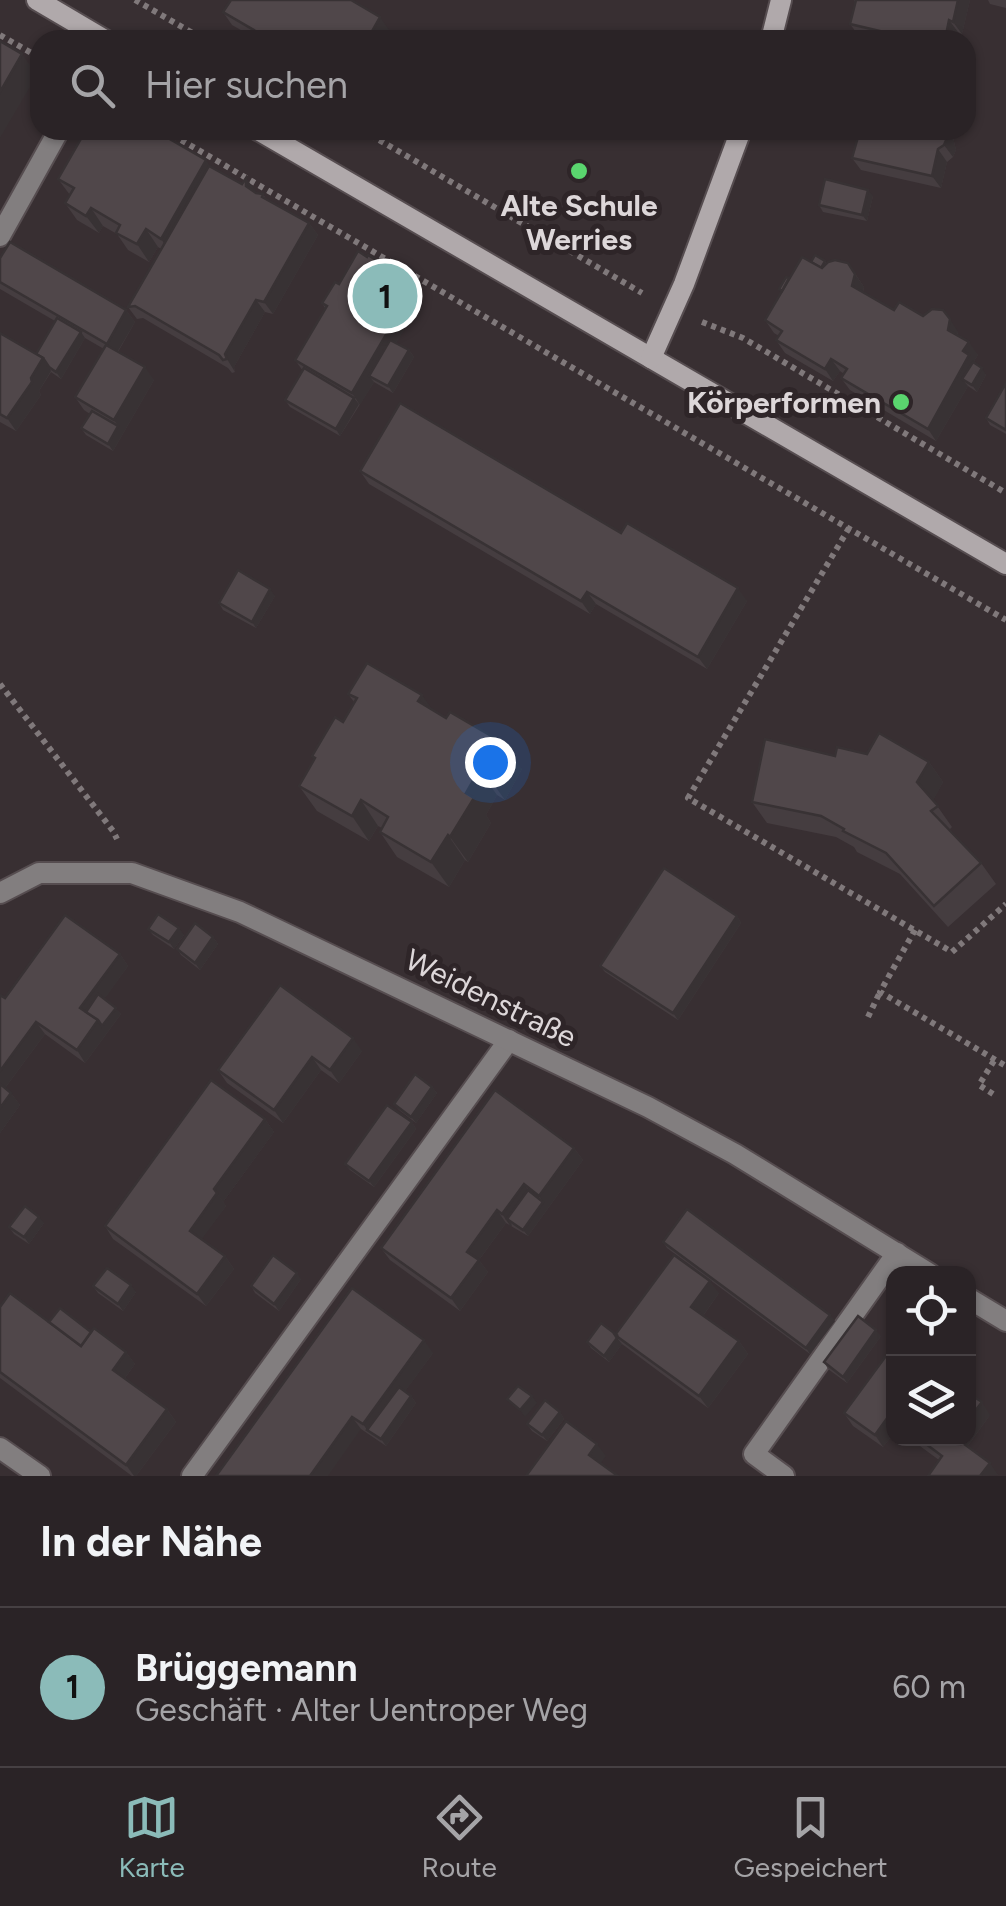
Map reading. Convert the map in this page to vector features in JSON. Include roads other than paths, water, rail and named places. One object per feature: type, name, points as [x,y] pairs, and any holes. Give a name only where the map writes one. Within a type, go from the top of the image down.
[{"type":"street","points":[[36,0],[88,30]]},
{"type":"street","points":[[774,30],[781,0]]},
{"type":"street","points":[[0,236],[53,140]]},
{"type":"street","points":[[275,140],[1006,564]]},
{"type":"street","points":[[651,358],[674,311],[737,140]]},
{"type":"street","name":"Weidenstraße","points":[[0,892],[39,873],[132,873],[240,912],[648,1108],[734,1154],[917,1266]]},
{"type":"street","points":[[192,1476],[509,1040]]},
{"type":"street","points":[[784,1476],[754,1454],[897,1253]]},
{"type":"street","points":[[976,1303],[1006,1321]]},
{"type":"street","points":[[0,1448],[40,1476]]},
{"type":"place","name":"Alte Schule Werries","points":[[579,171]]},
{"type":"place","name":"Brüggemann","points":[[385,296]]},
{"type":"place","name":"Körperformen","points":[[901,402]]}]
